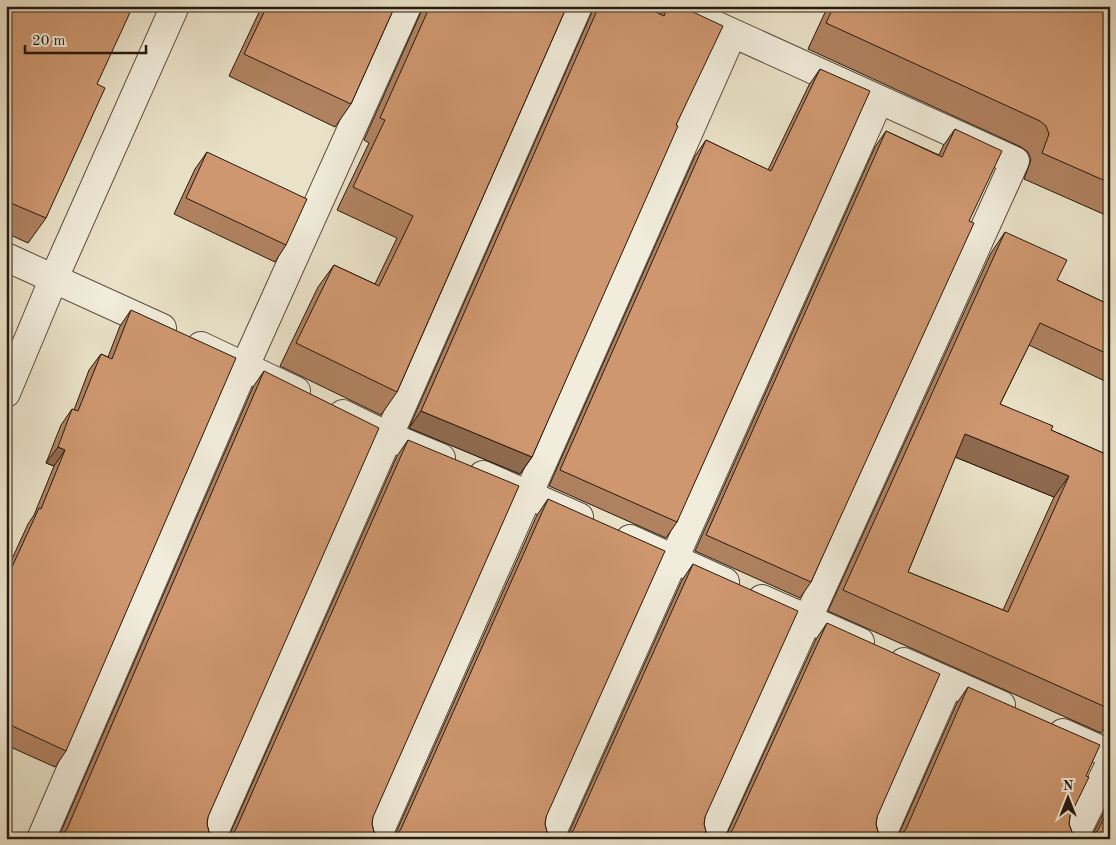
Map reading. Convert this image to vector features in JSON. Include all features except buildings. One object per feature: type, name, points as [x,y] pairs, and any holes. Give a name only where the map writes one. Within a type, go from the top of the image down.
[{"type":"street","points":[[6,393],[54,278],[175,6]]},
{"type":"street","points":[[41,839],[245,366],[407,6]]},
{"type":"street","points":[[211,839],[578,6]]},
{"type":"street","points":[[672,6],[1016,161],[708,839]]},
{"type":"street","points":[[376,839],[732,34]]},
{"type":"street","points":[[549,839],[879,100]]},
{"type":"street","points":[[6,257],[245,366],[388,436],[529,494],[1110,754]]},
{"type":"street","points":[[880,839],[949,682]]},
{"type":"street","points":[[1073,839],[1110,764]]}]
